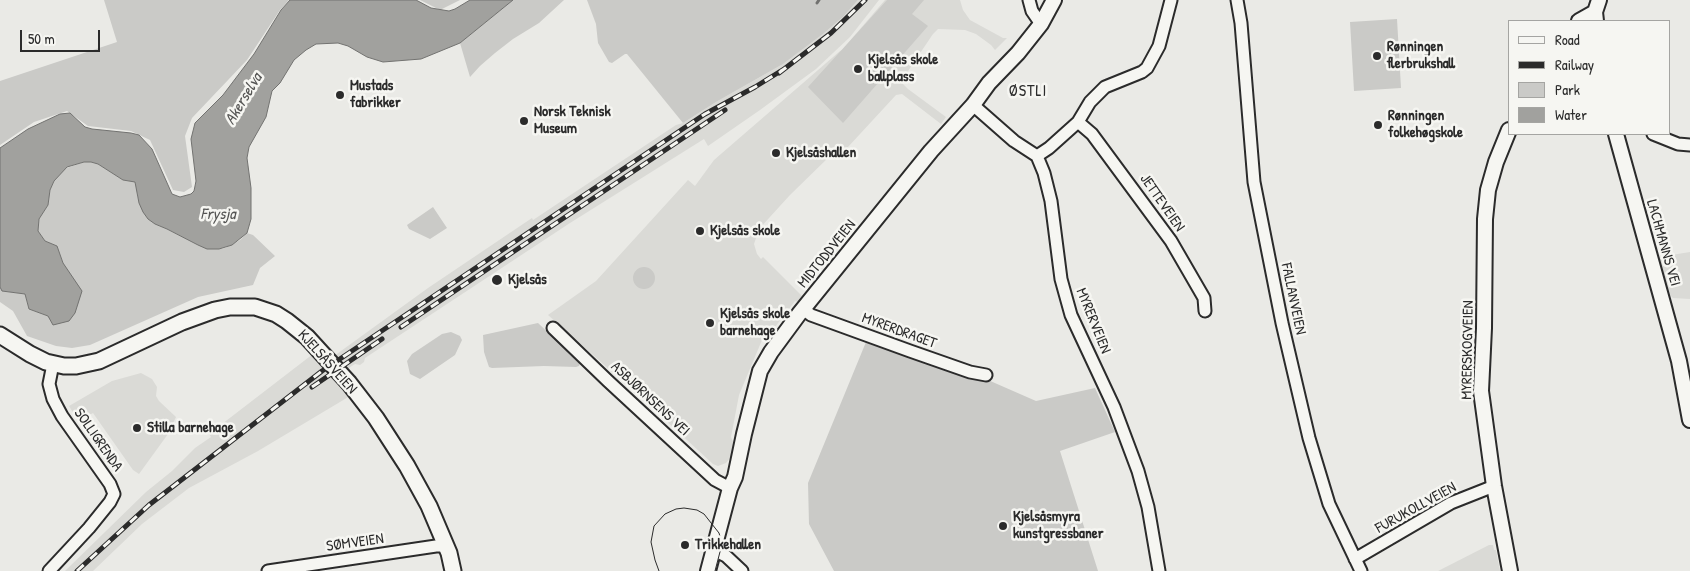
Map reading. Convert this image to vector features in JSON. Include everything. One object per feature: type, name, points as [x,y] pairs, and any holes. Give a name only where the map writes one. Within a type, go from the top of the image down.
[{"type":"main road","name":"KJELSÅSVEIEN","points":[[0,334],[30,354],[53,364],[76,366],[99,361],[182,322],[215,310],[230,307],[255,308],[276,314],[299,329],[318,348],[349,383],[376,418],[420,487],[446,546],[453,571]]},
{"type":"street","points":[[1029,0],[1032,11],[1041,24]]},
{"type":"street","name":"MIDTODDVEIEN","points":[[708,571],[730,488],[736,477],[744,434],[760,371],[776,342],[931,150],[973,106],[989,83],[1018,53],[1041,24],[1054,0]]},
{"type":"street","points":[[973,106],[1014,141],[1037,156],[1049,148],[1078,122],[1090,102],[1106,87],[1142,72],[1147,68],[1159,46],[1171,0]]},
{"type":"street","name":"FALLANVEIEN","points":[[1237,0],[1242,23],[1254,182],[1281,314],[1308,438],[1329,504],[1361,571]]},
{"type":"street","points":[[1582,20],[1597,11]]},
{"type":"street","name":"JETTEVEIEN","points":[[1078,122],[1092,134],[1171,242],[1204,298],[1205,311]]},
{"type":"street","name":"MYRERSKOGVEIEN","points":[[1508,132],[1496,162],[1488,190],[1485,219],[1484,328],[1481,391],[1494,486],[1510,571]]},
{"type":"street","name":"LACHMANNS VEI","points":[[1616,135],[1679,361],[1690,420]]},
{"type":"street","points":[[1656,135],[1678,144],[1690,145]]},
{"type":"street","name":"MYRERVEIEN","points":[[1037,156],[1044,173],[1051,201],[1061,279],[1071,315],[1117,413],[1141,479],[1159,571]]},
{"type":"street","name":"MYRERDRAGET","points":[[803,309],[811,315],[910,351],[970,372],[986,375]]},
{"type":"street","name":"ASBJØRNSENS VEI","points":[[553,328],[716,480],[730,488]]},
{"type":"street","name":"SOLLIGRENDA","points":[[49,571],[89,528],[110,502],[114,494],[110,484],[62,416],[53,399],[50,390],[53,364]]},
{"type":"street","name":"FURUKOLLVEIEN","points":[[1355,559],[1451,503],[1494,486]]},
{"type":"street","name":"SØMVEIEN","points":[[268,571],[446,546]]},
{"type":"street","points":[[714,550],[726,556],[742,571]]},
{"type":"shaded area","points":[[858,0],[879,0],[850,37],[816,69],[760,110],[708,146],[704,139],[570,223],[365,358],[364,362],[360,365],[355,364],[335,377],[350,396],[258,451],[189,488],[142,524],[93,571],[65,571],[146,492],[172,471],[195,448],[211,437],[209,434],[313,354],[323,364],[428,288],[532,218],[533,220],[676,125],[683,123],[783,64],[843,17]]},
{"type":"shaded area","name":"Kjelsås skole","points":[[885,0],[960,0],[963,10],[970,20],[1003,38],[1007,38],[995,50],[976,34],[965,30],[938,29],[901,79],[908,89],[946,117],[941,124],[902,94],[896,95],[836,160],[831,155],[759,229],[754,244],[757,254],[761,259],[763,257],[802,296],[798,302],[795,301],[772,331],[762,340],[739,395],[731,437],[734,444],[731,457],[726,463],[718,466],[713,464],[548,315],[596,281],[688,180],[695,186],[714,160],[842,50]]},
{"type":"shaded area","points":[[1690,252],[1690,299],[1673,298],[1670,295],[1659,257]]},
{"type":"shaded area","name":"Stilla barnehage","points":[[141,373],[152,379],[157,387],[156,396],[159,401],[176,417],[168,434],[139,474],[133,470],[93,413],[78,421],[69,406],[112,381]]},
{"type":"shaded area","points":[[1489,545],[1493,545],[1494,550],[1496,550],[1500,571],[1438,571]]},
{"type":"green space","points":[[104,0],[289,0],[280,10],[247,60],[192,118],[185,136],[192,187],[184,192],[173,190],[150,140],[131,131],[88,126],[67,111],[34,122],[0,145],[0,81],[117,42]]},
{"type":"green space","points":[[420,0],[460,0],[440,10]]},
{"type":"green space","points":[[513,0],[564,0],[539,23],[495,53],[470,77],[460,43]]},
{"type":"green space","points":[[587,0],[858,0],[843,17],[783,64],[683,123],[627,54],[612,63],[609,62],[598,43],[596,24]]},
{"type":"green space","points":[[887,0],[924,0],[912,14],[928,26],[843,123],[808,87]]},
{"type":"green space","name":"Rønningen flerbrukshall","points":[[1397,19],[1401,88],[1354,91],[1350,22]]},
{"type":"green space","points":[[84,162],[98,164],[123,180],[135,182],[137,196],[155,224],[198,245],[219,249],[240,240],[247,233],[253,235],[275,256],[260,268],[253,285],[198,297],[90,345],[72,348],[56,346],[27,336],[13,311],[0,302],[0,287],[3,291],[25,294],[29,309],[48,316],[63,263],[57,246],[45,241],[38,231],[39,219],[48,205],[50,190],[54,181],[64,169]]},
{"type":"green space","points":[[433,207],[447,228],[430,239],[409,229],[407,225]]},
{"type":"green space","points":[[644,267],[652,270],[655,278],[652,286],[644,289],[636,286],[633,278],[636,270]]},
{"type":"green space","points":[[538,323],[580,363],[579,366],[489,367],[484,352],[483,335]]},
{"type":"green space","points":[[451,332],[460,336],[462,340],[455,355],[420,379],[410,374],[407,361],[412,354],[442,334]]},
{"type":"green space","points":[[866,342],[988,380],[1036,401],[1095,388],[1115,432],[1060,451],[1098,571],[834,571],[809,524],[808,483]]},
{"type":"water","name":"Frysja","points":[[290,0],[416,0],[431,8],[449,11],[470,0],[513,0],[460,43],[421,59],[383,62],[367,57],[348,46],[338,43],[316,44],[294,60],[280,83],[272,91],[266,117],[249,147],[247,158],[251,188],[251,219],[247,233],[232,245],[219,249],[207,249],[155,224],[143,212],[139,203],[135,182],[123,180],[98,164],[84,162],[67,167],[54,181],[50,190],[48,205],[39,219],[38,231],[45,241],[57,246],[63,263],[82,291],[75,313],[69,321],[53,325],[48,316],[29,309],[25,294],[2,291],[0,287],[0,148],[28,129],[60,114],[70,113],[85,127],[139,135],[152,149],[172,194],[180,197],[191,194],[194,191],[196,181],[191,139],[195,123],[223,95],[254,54],[281,10]]},
{"type":"tram line","points":[[659,571],[651,542],[654,526],[665,514],[684,508],[697,510],[704,514],[719,533],[721,548],[715,571]]},
{"type":"railway","points":[[779,73],[831,33],[865,0]]},
{"type":"railway","points":[[77,571],[149,505],[322,371],[705,114],[784,69]]},
{"type":"railway","points":[[401,327],[725,110]]},
{"type":"railway","points":[[312,387],[382,339]]},
{"type":"place","name":"Rønningen flerbrukshall","points":[[1377,56]]},
{"type":"place","name":"Kjelsås skole ballplass","points":[[858,69]]},
{"type":"place","name":"Mustads fabrikker","points":[[340,95]]},
{"type":"place","name":"Norsk Teknisk Museum","points":[[524,121]]},
{"type":"place","name":"Rønningen folkehøgskole","points":[[1378,125]]},
{"type":"place","name":"Kjelsåshallen","points":[[776,153]]},
{"type":"place","name":"Kjelsås skole","points":[[700,231]]},
{"type":"place","name":"Kjelsås","points":[[497,280]]},
{"type":"place","name":"Kjelsås skole barnehage","points":[[710,323]]},
{"type":"place","name":"Stilla barnehage","points":[[137,428]]},
{"type":"place","name":"Kjelsåsmyra kunstgressbaner","points":[[1003,526]]},
{"type":"place","name":"Trikkehallen","points":[[685,545]]},
{"type":"district","name":"ØSTLI","points":[[1028,92]]},
{"type":"water label","name":"Akerselva","points":[[244,99]]}]
